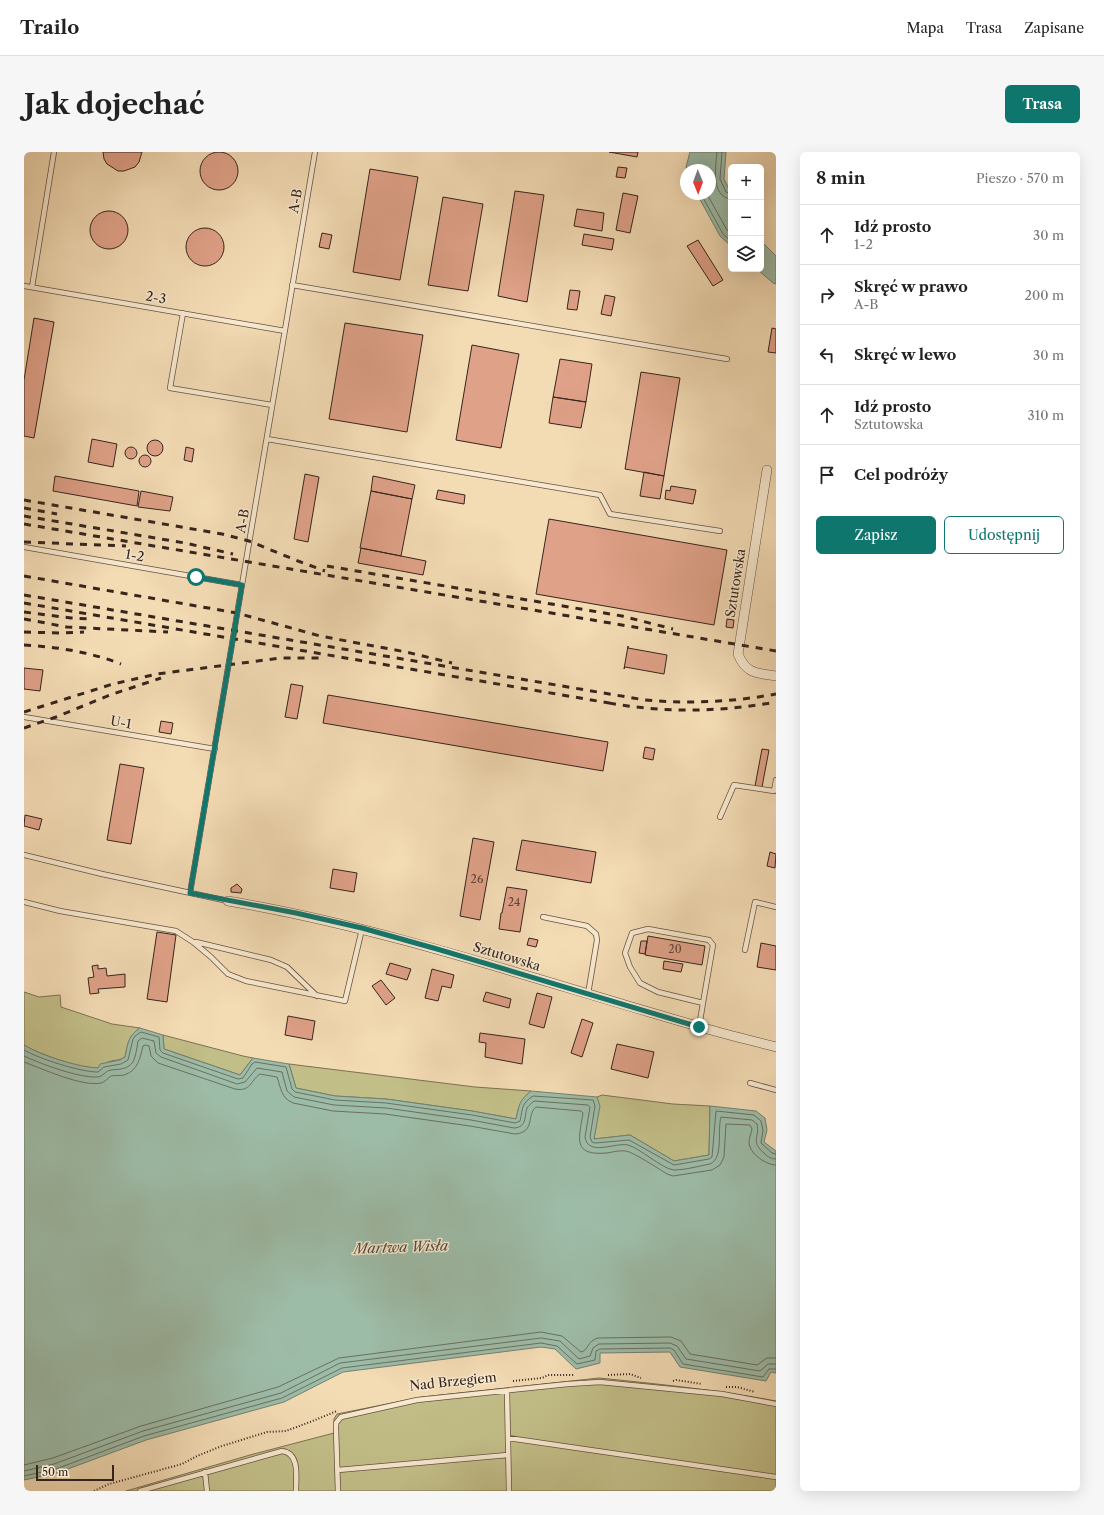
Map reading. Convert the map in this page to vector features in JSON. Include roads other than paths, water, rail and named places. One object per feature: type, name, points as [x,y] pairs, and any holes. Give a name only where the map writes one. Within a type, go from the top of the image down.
[{"type":"street","name":"Sztutowska","points":[[766,470],[738,654],[742,663],[748,670],[776,676]]},
{"type":"street","name":"Sztutowska","points":[[228,901],[296,913],[362,928],[699,1027],[776,1047]]},
{"type":"lane","points":[[32,287],[54,152]]},
{"type":"lane","name":"A-B","points":[[190,893],[315,152]]},
{"type":"lane","points":[[292,285],[727,359]]},
{"type":"lane","name":"2-3","points":[[24,286],[285,331]]},
{"type":"lane","points":[[183,313],[170,388],[272,405]]},
{"type":"lane","points":[[266,438],[600,495],[610,514],[720,531]]},
{"type":"lane","name":"1-2","points":[[24,547],[242,585]]},
{"type":"lane","name":"U-1","points":[[24,717],[215,749]]},
{"type":"lane","points":[[720,817],[734,785],[774,791],[776,780]]},
{"type":"lane","points":[[24,855],[102,874],[228,901]]},
{"type":"lane","points":[[24,902],[60,911],[176,931],[193,942],[228,974],[246,981],[345,1001],[362,928]]},
{"type":"lane","points":[[745,950],[754,902],[776,907]]},
{"type":"lane","points":[[543,917],[587,926],[596,934],[597,940],[588,994]]},
{"type":"lane","points":[[699,1027],[713,945],[708,940],[648,929],[632,933],[625,953],[630,967],[640,983],[658,992],[703,1003]]},
{"type":"lane","points":[[193,942],[271,960],[287,967],[317,996]]},
{"type":"lane","points":[[750,1083],[776,1090]]},
{"type":"lane","points":[[338,1491],[336,1423],[341,1417],[417,1400],[568,1384],[611,1382],[722,1394],[776,1404]]},
{"type":"lane","points":[[507,1391],[509,1491]]},
{"type":"lane","points":[[508,1438],[776,1477]]},
{"type":"lane","points":[[140,1491],[282,1451],[292,1455],[295,1461],[296,1491]]},
{"type":"lane","points":[[338,1470],[508,1455]]},
{"type":"lane","points":[[205,1472],[207,1491]]},
{"type":"water","points":[[690,152],[726,152],[724,179],[728,187],[728,243],[720,236],[700,200],[716,200],[716,164],[687,164]]},
{"type":"water","points":[[764,244],[776,256],[776,284],[760,272],[764,272]]},
{"type":"water","name":"Martwa Wisła","points":[[140,1028],[163,1035],[164,1049],[240,1075],[253,1058],[289,1064],[296,1088],[335,1096],[386,1099],[472,1111],[516,1119],[519,1106],[531,1091],[597,1097],[600,1106],[594,1139],[630,1135],[674,1161],[709,1155],[710,1106],[756,1111],[765,1118],[767,1130],[764,1142],[776,1151],[776,1373],[771,1372],[766,1381],[680,1367],[670,1352],[600,1353],[600,1363],[576,1369],[555,1349],[541,1347],[343,1372],[284,1402],[146,1440],[57,1473],[24,1480],[24,1045],[40,1053],[60,1060],[81,1066],[98,1068],[100,1064],[120,1060],[125,1057],[131,1037]]},
{"type":"railway","points":[[24,500],[222,534],[249,541],[325,571]]},
{"type":"railway","points":[[24,508],[57,514]]},
{"type":"railway","points":[[24,516],[185,543],[233,554]]},
{"type":"railway","points":[[24,524],[776,651]]},
{"type":"railway","points":[[24,542],[126,546]]},
{"type":"railway","points":[[327,566],[622,616],[673,629]]},
{"type":"railway","points":[[24,576],[237,613],[320,636],[406,652],[452,663]]},
{"type":"railway","points":[[24,595],[645,700],[711,702],[776,694]]},
{"type":"railway","points":[[24,603],[615,704]]},
{"type":"railway","points":[[24,612],[92,619]]},
{"type":"railway","points":[[24,619],[67,627],[168,632]]},
{"type":"railway","points":[[24,632],[84,632]]},
{"type":"railway","points":[[24,645],[74,651],[98,656],[121,664]]},
{"type":"railway","points":[[24,712],[113,684],[157,674],[281,658],[320,658]]},
{"type":"railway","points":[[24,728],[110,695],[161,678]]},
{"type":"railway","points":[[609,703],[672,710],[692,710],[734,708],[776,702]]}]
